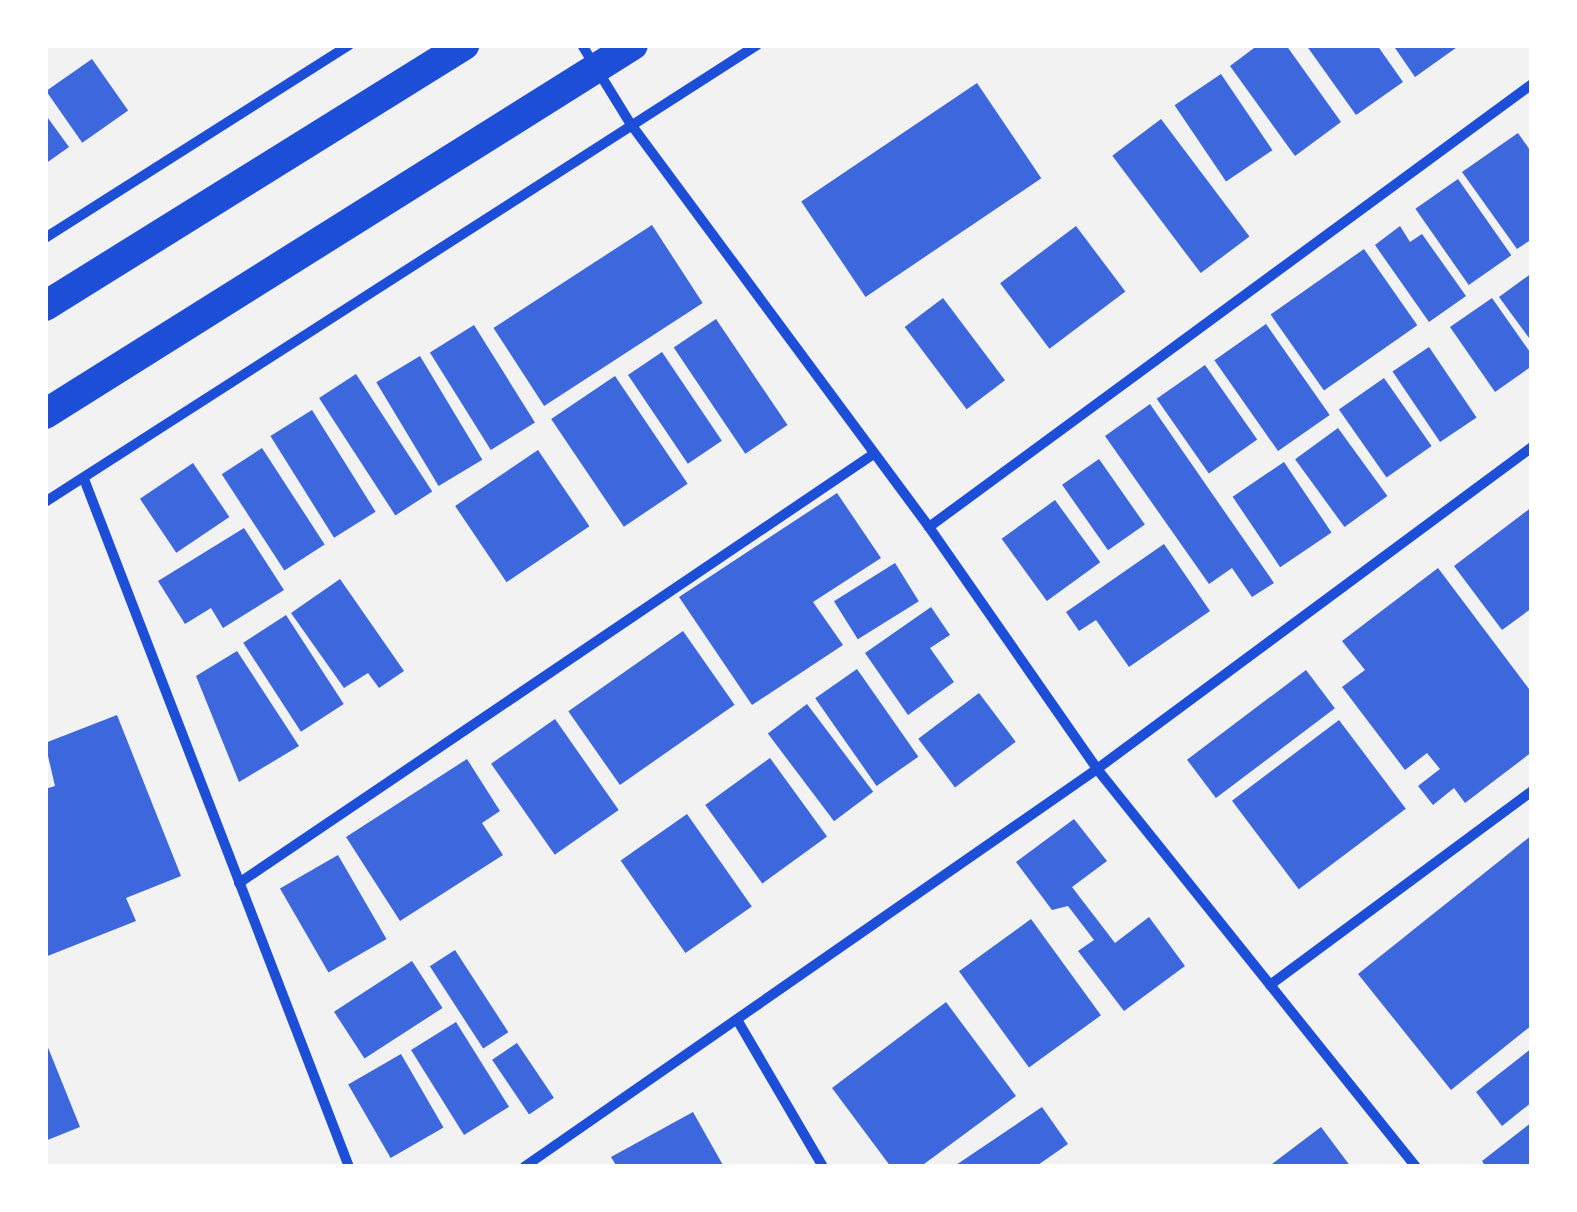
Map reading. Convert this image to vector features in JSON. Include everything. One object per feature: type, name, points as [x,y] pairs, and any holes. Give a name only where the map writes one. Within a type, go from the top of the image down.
[{"type":"highway","points":[[45,306],[464,45]]},
{"type":"highway","points":[[45,414],[633,45]]},
{"type":"street","points":[[45,238],[349,45]]},
{"type":"street","points":[[582,45],[630,123],[929,527],[1096,769],[1416,1167]]},
{"type":"street","points":[[45,502],[756,45]]},
{"type":"street","points":[[929,527],[1532,84]]},
{"type":"street","points":[[524,1167],[739,1023],[1096,769],[1532,447]]},
{"type":"street","points":[[239,883],[872,455]]},
{"type":"street","points":[[84,479],[349,1167]]},
{"type":"street","points":[[1270,985],[1532,791]]},
{"type":"street","points":[[739,1023],[823,1167]]},
{"type":"building","points":[[1258,45],[1286,45],[1341,122],[1295,156],[1230,66]]},
{"type":"building","points":[[1306,45],[1377,45],[1403,82],[1356,115]]},
{"type":"building","points":[[1393,45],[1460,45],[1415,77]]},
{"type":"building","points":[[92,59],[128,111],[82,143],[46,91]]},
{"type":"building","points":[[1221,74],[1272,150],[1226,182],[1175,105]]},
{"type":"building","points":[[977,83],[1041,178],[866,297],[801,202]]},
{"type":"building","points":[[45,114],[69,147],[45,164]]},
{"type":"building","points":[[1161,119],[1249,236],[1201,273],[1112,156]]},
{"type":"building","points":[[1518,133],[1532,153],[1532,239],[1517,249],[1462,172]]},
{"type":"building","points":[[1458,179],[1511,255],[1469,285],[1415,209]]},
{"type":"building","points":[[652,225],[703,303],[544,406],[493,328]]},
{"type":"building","points":[[1076,226],[1125,291],[1049,349],[1000,283]]},
{"type":"building","points":[[1400,226],[1410,242],[1422,234],[1466,296],[1429,322],[1375,245]]},
{"type":"building","points":[[1364,249],[1417,325],[1324,391],[1271,314]]},
{"type":"building","points":[[1532,273],[1532,342],[1499,297]]},
{"type":"building","points":[[943,298],[1005,380],[967,409],[905,327]]},
{"type":"building","points":[[1492,298],[1532,355],[1532,366],[1495,392],[1450,327]]},
{"type":"building","points":[[716,319],[788,425],[745,454],[674,348]]},
{"type":"building","points":[[1266,324],[1330,415],[1278,451],[1214,360]]},
{"type":"building","points":[[474,325],[535,423],[491,450],[430,353]]},
{"type":"building","points":[[1429,347],[1477,417],[1440,442],[1393,372]]},
{"type":"building","points":[[662,352],[722,441],[688,464],[628,375]]},
{"type":"building","points":[[420,356],[482,460],[439,486],[376,382]]},
{"type":"building","points":[[1205,365],[1257,440],[1209,473],[1157,399]]},
{"type":"building","points":[[356,374],[432,491],[395,515],[319,398]]},
{"type":"building","points":[[615,376],[688,484],[624,527],[551,419]]},
{"type":"building","points":[[1384,378],[1432,446],[1387,478],[1339,410]]},
{"type":"building","points":[[1150,404],[1274,583],[1252,597],[1232,568],[1209,584],[1105,436]]},
{"type":"building","points":[[312,410],[376,512],[334,538],[270,436]]},
{"type":"building","points":[[1338,428],[1387,496],[1344,527],[1295,459]]},
{"type":"building","points":[[262,448],[325,544],[284,571],[222,474]]},
{"type":"building","points":[[538,450],[589,526],[507,582],[455,506]]},
{"type":"building","points":[[1099,459],[1145,525],[1108,550],[1062,485]]},
{"type":"building","points":[[1284,462],[1332,532],[1280,567],[1233,497]]},
{"type":"building","points":[[193,463],[229,517],[176,553],[140,499]]},
{"type":"building","points":[[837,493],[881,558],[813,602],[843,645],[752,705],[679,597]]},
{"type":"building","points":[[1055,500],[1100,562],[1047,601],[1002,539]]},
{"type":"building","points":[[1532,507],[1532,608],[1502,630],[1454,566]]},
{"type":"building","points":[[244,528],[284,590],[223,628],[211,608],[185,624],[158,581]]},
{"type":"building","points":[[1164,544],[1210,611],[1129,667],[1096,620],[1079,631],[1066,612]]},
{"type":"building","points":[[895,563],[919,601],[858,639],[834,601]]},
{"type":"building","points":[[1438,568],[1532,693],[1532,752],[1465,803],[1454,788],[1433,805],[1418,786],[1440,769],[1427,753],[1405,770],[1342,687],[1365,670],[1342,641]]},
{"type":"building","points":[[340,579],[404,671],[379,688],[368,673],[344,688],[291,613]]},
{"type":"building","points":[[931,607],[950,635],[930,648],[954,682],[908,715],[865,653]]},
{"type":"building","points":[[286,615],[344,704],[301,732],[243,643]]},
{"type":"building","points":[[683,631],[735,705],[620,785],[568,711]]},
{"type":"building","points":[[237,651],[299,746],[239,782],[196,676]]},
{"type":"building","points":[[857,669],[918,757],[877,786],[815,698]]},
{"type":"building","points":[[1306,670],[1335,708],[1216,798],[1187,760]]},
{"type":"building","points":[[979,693],[1016,742],[955,787],[918,739]]},
{"type":"building","points":[[807,704],[873,792],[834,821],[768,733]]},
{"type":"building","points":[[117,715],[181,876],[126,898],[136,921],[45,957],[45,789],[55,786],[45,743]]},
{"type":"building","points":[[555,719],[619,810],[555,855],[491,764]]},
{"type":"building","points":[[1339,720],[1406,809],[1299,889],[1232,801]]},
{"type":"building","points":[[770,758],[827,836],[762,883],[705,805]]},
{"type":"building","points":[[467,759],[500,811],[482,823],[503,855],[400,921],[346,837]]},
{"type":"building","points":[[687,814],[752,907],[685,953],[621,860]]},
{"type":"building","points":[[1074,819],[1107,861],[1072,887],[1115,943],[1149,917],[1185,966],[1124,1011],[1078,951],[1094,940],[1068,906],[1052,910],[1016,862]]},
{"type":"building","points":[[1532,835],[1532,1025],[1451,1090],[1358,974]]},
{"type":"building","points":[[338,855],[387,939],[328,973],[280,888]]},
{"type":"building","points":[[1031,919],[1101,1015],[1029,1068],[959,971]]},
{"type":"building","points":[[455,950],[508,1032],[483,1049],[430,966]]},
{"type":"building","points":[[412,961],[442,1008],[365,1059],[334,1012]]},
{"type":"building","points":[[946,1002],[1016,1096],[920,1167],[891,1167],[832,1088]]},
{"type":"building","points":[[456,1022],[509,1107],[464,1135],[411,1050]]},
{"type":"building","points":[[45,1040],[80,1127],[45,1141]]},
{"type":"building","points":[[517,1043],[554,1098],[529,1114],[492,1060]]},
{"type":"building","points":[[1532,1048],[1532,1102],[1502,1126],[1476,1092]]},
{"type":"building","points":[[401,1054],[444,1128],[391,1158],[348,1084]]},
{"type":"building","points":[[1042,1107],[1068,1144],[1035,1167],[953,1167]]},
{"type":"building","points":[[693,1112],[724,1167],[617,1167],[611,1157]]},
{"type":"building","points":[[1532,1122],[1532,1167],[1486,1167],[1482,1161]]},
{"type":"building","points":[[1321,1127],[1351,1167],[1268,1167]]}]
